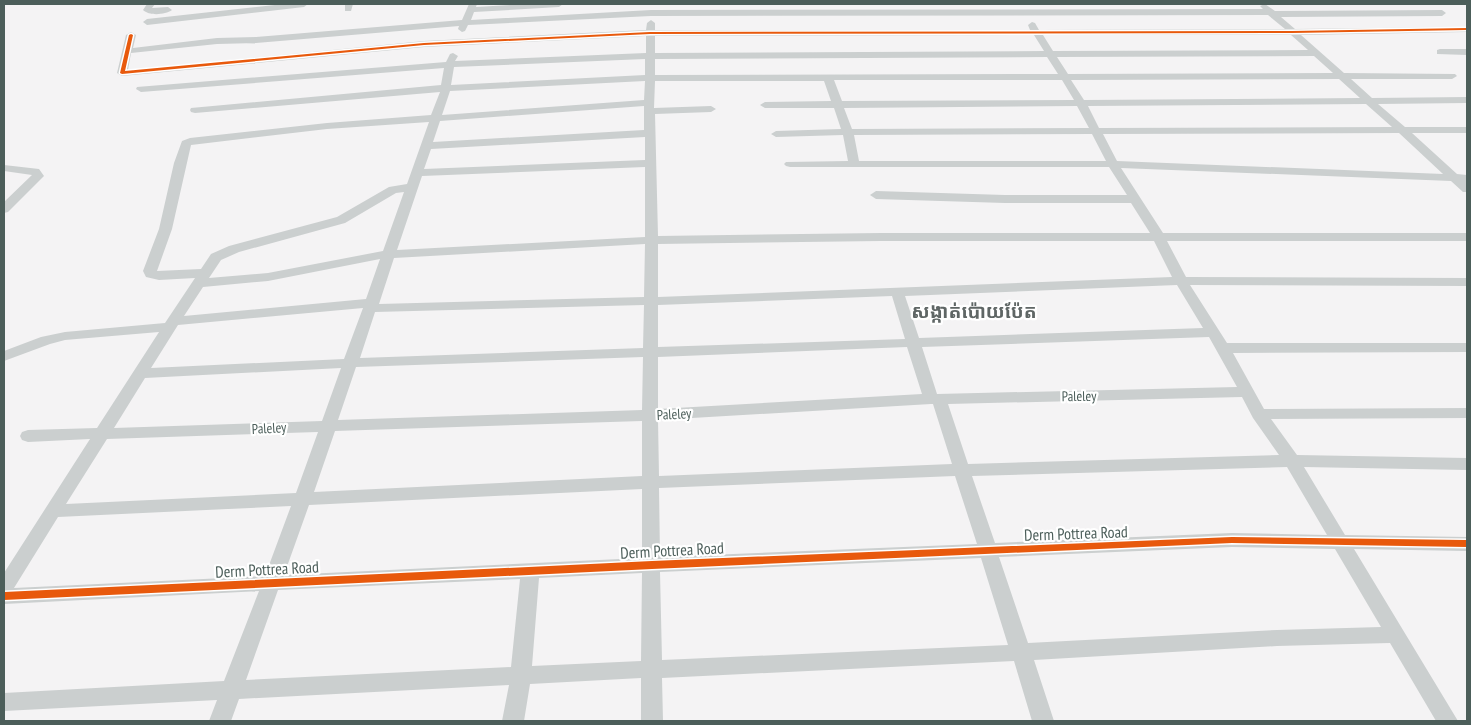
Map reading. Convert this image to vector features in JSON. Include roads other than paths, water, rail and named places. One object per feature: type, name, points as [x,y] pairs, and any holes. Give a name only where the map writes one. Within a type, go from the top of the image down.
[{"type":"street","points":[[151,4],[147,10],[149,11],[182,8]]},
{"type":"street","points":[[147,22],[304,4]]},
{"type":"street","points":[[127,51],[207,42],[256,40],[470,12],[559,4]]},
{"type":"street","points":[[1261,4],[1467,189]]},
{"type":"street","points":[[1429,4],[1467,29]]},
{"type":"street","points":[[470,12],[651,8],[1022,8],[1271,13],[1442,12]]},
{"type":"street","points":[[651,8],[649,107],[652,240],[650,416],[652,721]]},
{"type":"street","points":[[1022,8],[1081,103],[1113,164],[1158,236],[1181,281],[1213,332],[1259,414],[1292,461],[1447,721]]},
{"type":"street","points":[[220,721],[303,498],[436,118],[446,88],[449,65],[470,12]]},
{"type":"street","points":[[131,35],[122,72],[424,44],[650,33],[1292,32],[1467,29]]},
{"type":"street","points":[[1440,52],[1467,52]]},
{"type":"street","points":[[141,89],[449,65],[650,56],[1316,53]]},
{"type":"street","points":[[195,110],[446,88],[650,78],[1452,76]]},
{"type":"street","points":[[828,79],[848,132],[854,164]]},
{"type":"street","points":[[765,105],[1467,100]]},
{"type":"street","points":[[711,109],[649,107],[436,118],[308,128],[194,140],[186,143],[169,205],[167,224],[150,271],[151,274],[159,276],[202,278],[268,277],[388,254],[652,240],[843,237],[1467,237]]},
{"type":"street","points":[[776,134],[848,132],[1467,130]]},
{"type":"street","points":[[425,146],[651,133]]},
{"type":"street","points":[[4,588],[171,324],[220,254],[341,220],[393,190],[415,180],[651,163]]},
{"type":"street","points":[[790,164],[1113,164],[1467,178]]},
{"type":"street","points":[[4,168],[35,171],[38,176],[4,208]]},
{"type":"street","points":[[876,195],[1005,200],[1135,200]]},
{"type":"street","points":[[4,356],[46,340],[65,336],[371,305],[652,301],[1181,281],[1467,282]]},
{"type":"street","points":[[897,291],[962,470],[1043,721]]},
{"type":"street","points":[[140,374],[350,363],[1213,332]]},
{"type":"street","points":[[1222,348],[1467,347]]},
{"type":"street","name":"Paleley","points":[[28,436],[101,436],[328,425],[650,416],[935,399],[1247,392]]},
{"type":"street","points":[[1259,414],[1467,413]]},
{"type":"street","points":[[53,511],[651,482],[962,470],[1292,461],[1467,464]]},
{"type":"street","name":"Derm Pottrea Road","points":[[4,596],[530,570],[1232,540],[1467,544]]},
{"type":"street","points":[[513,721],[521,675],[530,570]]},
{"type":"street","points":[[4,702],[521,675],[1021,653],[1278,638],[1396,635]]},
{"type":"district","name":"សង្កាត់ប៉ោយប៉ែត","points":[[974,311]]}]
